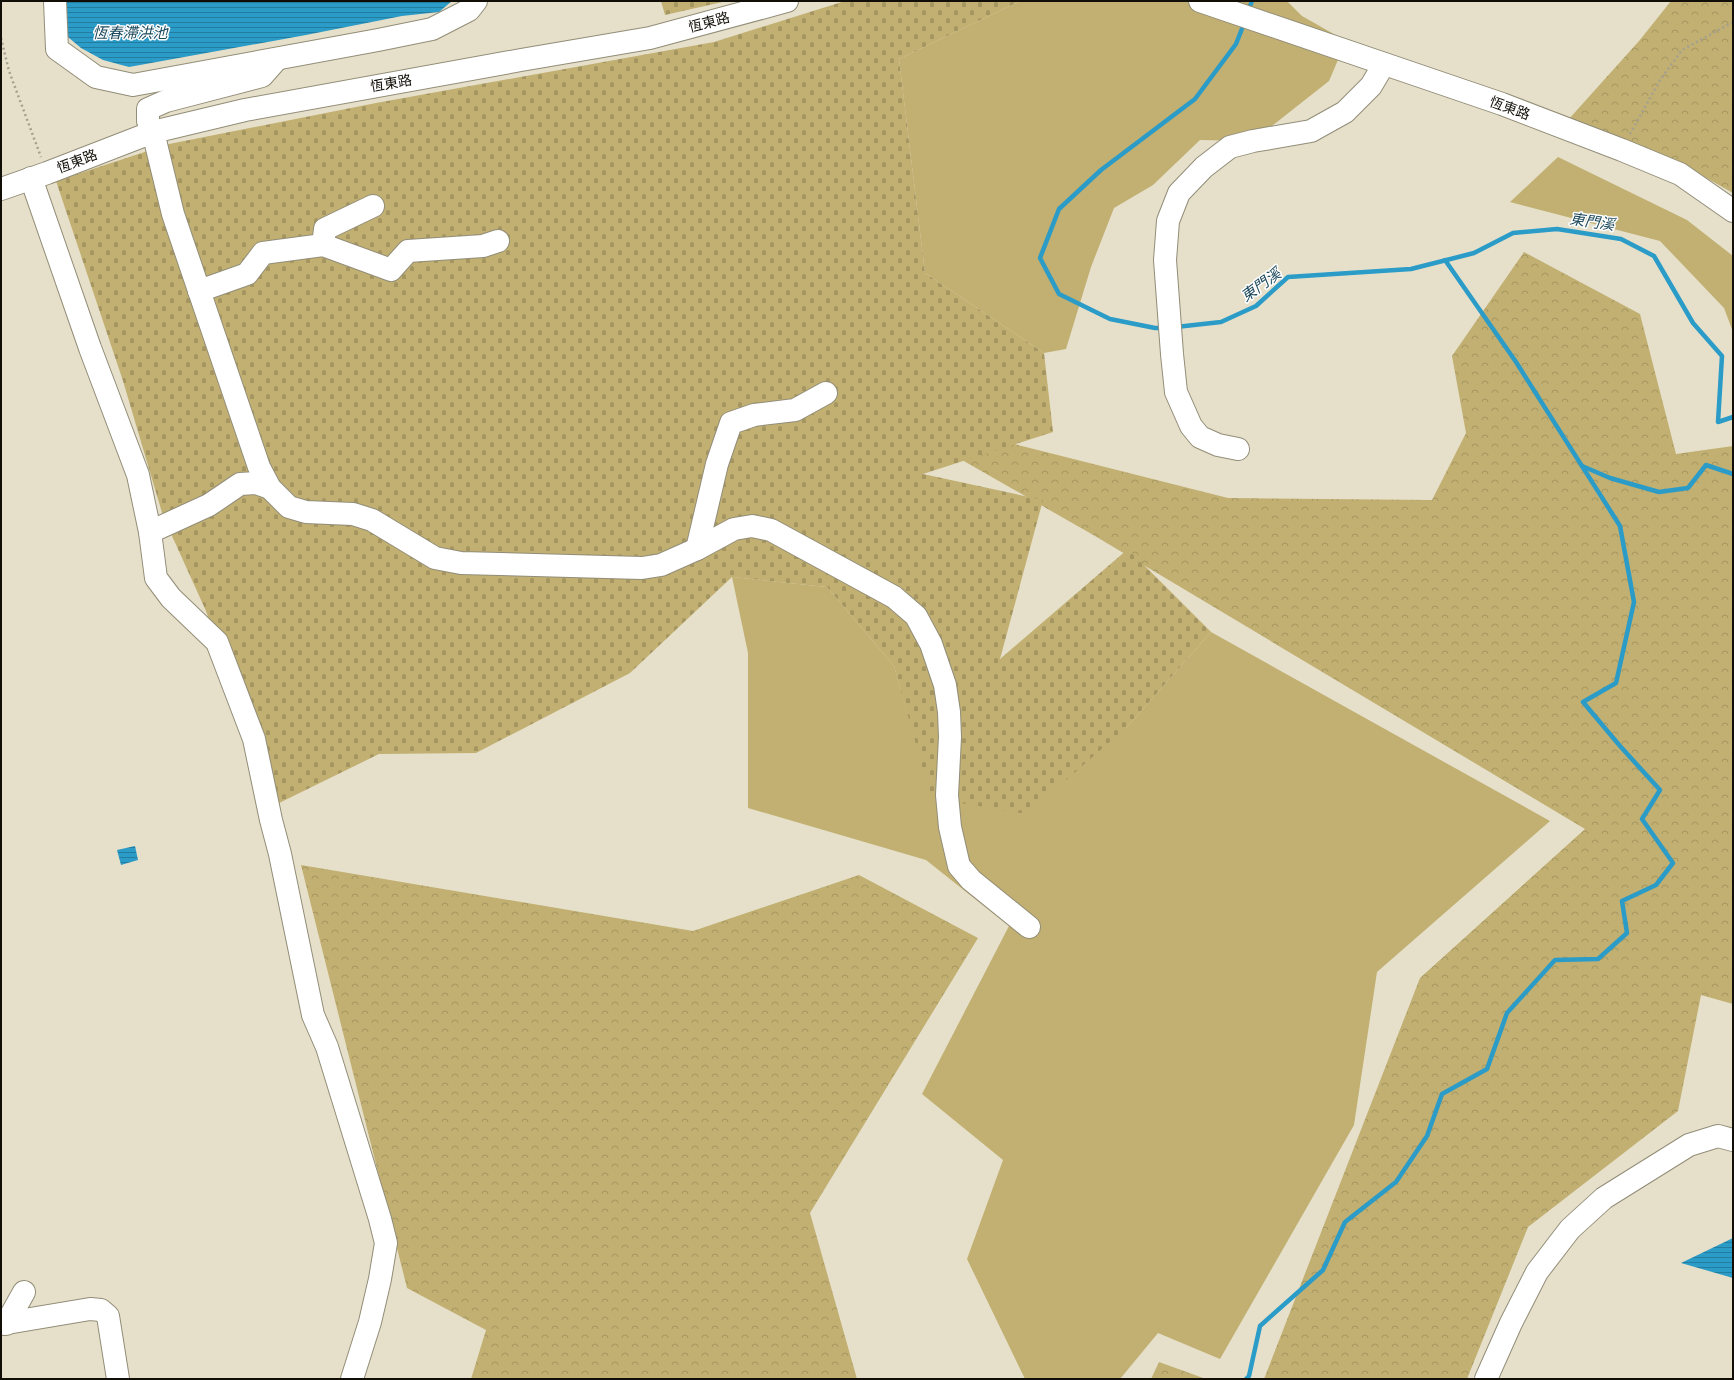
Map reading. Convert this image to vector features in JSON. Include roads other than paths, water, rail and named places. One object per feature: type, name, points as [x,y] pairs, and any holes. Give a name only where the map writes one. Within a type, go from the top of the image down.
[{"type":"street","points":[[54,1],[58,49],[96,77],[133,86],[432,28],[469,10],[476,1]]},
{"type":"street","name":"恆東路","points":[[1,189],[154,132],[245,110],[650,38],[787,1]]},
{"type":"street","name":"恆東路","points":[[1205,3],[1502,104],[1622,150],[1680,174],[1733,212]]},
{"type":"street","points":[[277,59],[262,76],[166,101],[148,108],[148,121],[154,132],[173,214],[259,468],[270,488],[289,507],[306,512],[353,514],[372,520],[435,558],[461,563],[642,568],[661,565],[697,549],[734,529],[752,526],[771,530],[894,597],[916,616],[931,644],[945,685],[950,731],[948,795],[950,827],[959,866],[971,880],[1029,927]]},
{"type":"street","points":[[1238,449],[1218,445],[1200,437],[1192,426],[1176,392],[1164,260],[1168,221],[1179,193],[1204,167],[1230,147],[1253,141],[1311,131],[1345,112],[1371,86],[1384,64]]},
{"type":"street","points":[[39,176],[90,348],[138,475],[150,532],[156,578],[171,598],[217,642],[254,739],[271,820],[280,854],[313,1014],[327,1047],[380,1219],[386,1243],[380,1278],[370,1322],[352,1379]]},
{"type":"street","points":[[323,245],[325,229],[373,206]]},
{"type":"street","points":[[199,291],[247,274],[263,253],[323,245],[392,270],[408,251],[483,246],[498,241]]},
{"type":"street","points":[[697,549],[716,464],[731,423],[754,415],[795,410],[826,393]]},
{"type":"street","points":[[150,532],[209,506],[240,484],[256,483],[270,488]]},
{"type":"street","points":[[1486,1379],[1511,1323],[1537,1272],[1570,1229],[1604,1198],[1689,1145],[1718,1136],[1733,1140]]},
{"type":"street","points":[[3,1324],[24,1292]]},
{"type":"street","points":[[3,1324],[90,1309],[101,1310],[108,1316],[118,1379]]},
{"type":"water","name":"恆春滯洪池","points":[[55,1],[452,1],[439,12],[402,16],[129,67],[103,60],[81,48],[62,32]]},
{"type":"water","points":[[135,846],[138,860],[121,865],[117,850]]},
{"type":"water","points":[[1733,1238],[1733,1278],[1681,1263]]},
{"type":"waterway","name":"東門溪","points":[[1248,11],[1252,1]]},
{"type":"waterway","name":"東門溪","points":[[1165,328],[1155,328],[1110,319],[1059,294],[1040,258],[1059,209],[1101,170],[1195,99],[1236,44],[1245,21]]},
{"type":"waterway","name":"東門溪","points":[[1176,327],[1221,322],[1256,306],[1288,277],[1411,269],[1474,253],[1513,233],[1557,229],[1621,239],[1654,256],[1693,323],[1722,356],[1718,422],[1733,417]]},
{"type":"waterway","points":[[1246,1379],[1249,1376],[1260,1326],[1323,1270],[1345,1222],[1396,1182],[1427,1136],[1442,1094],[1487,1069],[1507,1013],[1555,960],[1598,959],[1627,933],[1622,901],[1656,885],[1673,863],[1642,819],[1660,790],[1583,702],[1616,683],[1634,602],[1620,526],[1516,362],[1445,260]]},
{"type":"waterway","points":[[1582,466],[1610,478],[1659,492],[1688,488],[1706,465],[1733,474]]}]
